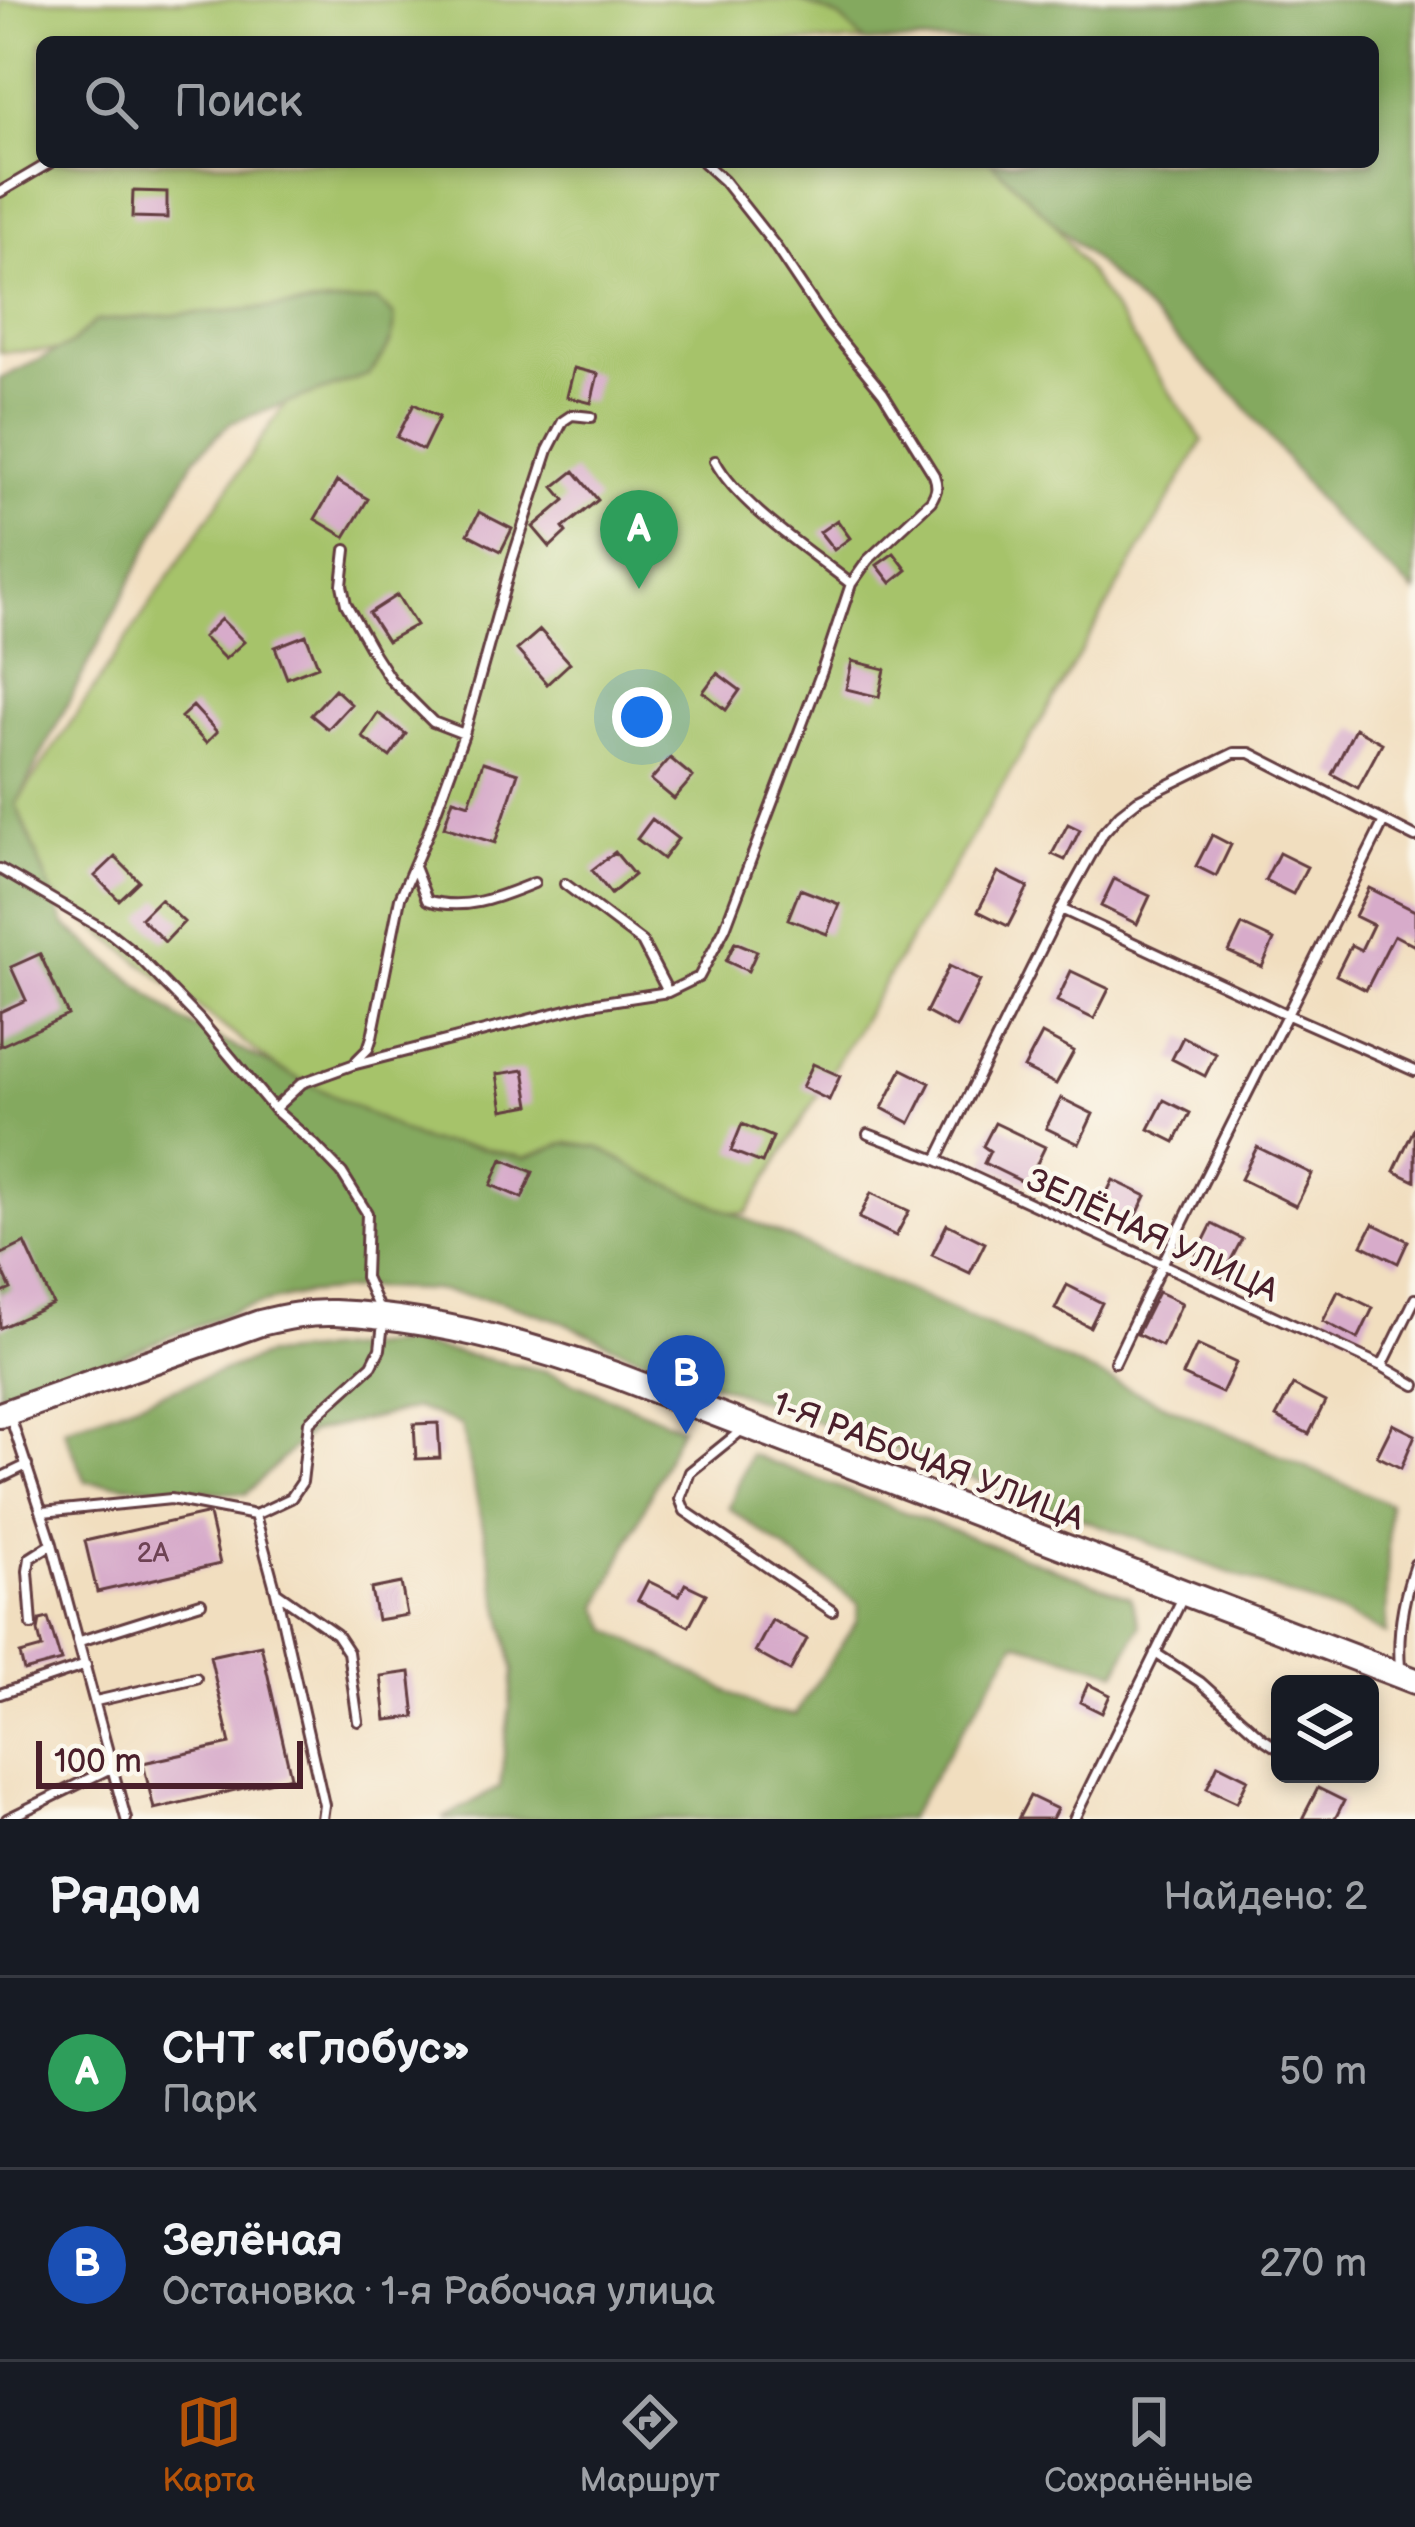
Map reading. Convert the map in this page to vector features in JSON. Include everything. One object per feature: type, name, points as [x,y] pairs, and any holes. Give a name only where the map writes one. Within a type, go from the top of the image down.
[{"type":"main road","name":"1-Я РАБОЧАЯ УЛИЦА","points":[[4,1414],[260,1323],[296,1315],[331,1312],[465,1331],[556,1353],[1408,1678]]},
{"type":"lane","points":[[0,192],[41,168]]},
{"type":"lane","points":[[274,1109],[312,1077],[590,1004],[668,992],[699,977],[725,928],[851,584],[868,560],[931,501],[938,485],[884,393],[830,328],[773,242],[710,168]]},
{"type":"lane","points":[[352,1065],[372,1037],[395,916],[464,734],[548,450],[563,421],[572,415],[591,417]]},
{"type":"lane","points":[[715,461],[742,496],[851,584]]},
{"type":"lane","points":[[346,550],[342,584],[346,604],[390,679],[433,722],[464,734]]},
{"type":"lane","points":[[937,1160],[1061,909],[1103,833],[1120,814],[1234,754],[1250,753],[1415,837]]},
{"type":"lane","points":[[1115,1362],[1384,821]]},
{"type":"lane","points":[[414,866],[427,900],[442,905],[483,903],[534,884]]},
{"type":"lane","points":[[0,869],[110,933],[136,954],[200,1019],[274,1109],[342,1173],[367,1213],[365,1277],[384,1318],[372,1365],[309,1422],[302,1482],[291,1498],[255,1515],[171,1499],[42,1512]]},
{"type":"lane","points":[[565,884],[642,942],[668,992]]},
{"type":"lane","points":[[1061,909],[1288,1016],[1414,1069]]},
{"type":"lane","name":"ЗЕЛЁНАЯ УЛИЦА","points":[[868,1134],[937,1160],[1415,1385]]},
{"type":"lane","points":[[1382,1366],[1415,1299]]},
{"type":"lane","points":[[4,1414],[52,1544],[126,1819]]},
{"type":"lane","points":[[746,1426],[690,1472],[680,1499],[686,1511],[832,1611]]},
{"type":"lane","points":[[0,1478],[27,1466]]},
{"type":"lane","points":[[255,1515],[324,1805],[323,1819]]},
{"type":"lane","points":[[32,1625],[29,1558],[52,1544]]},
{"type":"lane","points":[[1408,1678],[1399,1634],[1415,1564]]},
{"type":"lane","points":[[276,1592],[336,1634],[348,1652],[358,1721]]},
{"type":"lane","points":[[1074,1819],[1185,1592]]},
{"type":"lane","points":[[80,1641],[200,1603]]},
{"type":"lane","points":[[1155,1653],[1200,1682],[1271,1744]]},
{"type":"lane","points":[[0,1694],[86,1664]]},
{"type":"lane","points":[[96,1701],[196,1678]]},
{"type":"lane","points":[[7,1819],[113,1767]]},
{"type":"green space","points":[[0,0],[903,0],[928,36],[36,36],[36,168],[1017,168],[1203,441],[747,1213],[444,1197],[0,854],[0,828],[325,344],[0,352]]},
{"type":"green space","points":[[798,0],[1415,0],[1415,593],[1330,515],[1240,400],[997,168],[1379,168],[1379,36],[859,36],[840,18]]},
{"type":"green space","points":[[376,300],[394,315],[394,323],[388,347],[368,375],[230,423],[194,459],[16,804],[65,925],[181,1020],[424,1141],[525,1158],[566,1143],[600,1148],[645,1174],[1389,1504],[1386,1634],[620,1349],[561,1321],[498,1301],[433,1290],[368,1288],[303,1294],[239,1309],[0,1405],[0,379],[71,344],[95,321]]},
{"type":"green space","points":[[407,1343],[546,1371],[681,1427],[599,1607],[610,1630],[768,1712],[795,1715],[856,1622],[859,1604],[729,1508],[750,1454],[1130,1597],[1140,1625],[1117,1672],[1016,1642],[908,1819],[442,1819],[500,1787],[514,1671],[461,1425],[417,1408],[310,1432],[246,1494],[86,1482],[64,1429],[266,1355]]},
{"type":"building","points":[[133,191],[167,192],[167,218],[132,217]]},
{"type":"building","points":[[574,368],[598,374],[591,403],[567,397]]},
{"type":"building","points":[[414,404],[439,417],[423,450],[397,437]]},
{"type":"building","points":[[574,471],[598,500],[563,528],[566,532],[550,547],[533,527],[565,500],[554,487]]},
{"type":"building","points":[[337,481],[368,499],[345,537],[315,519]]},
{"type":"building","points":[[479,512],[512,529],[501,551],[468,534]]},
{"type":"building","points":[[837,520],[850,538],[834,550],[820,532]]},
{"type":"building","points":[[894,553],[907,570],[891,583],[877,565]]},
{"type":"building","points":[[397,595],[416,625],[387,641],[369,613]]},
{"type":"building","points":[[221,619],[244,642],[225,659],[203,637]]},
{"type":"building","points":[[540,630],[570,663],[547,684],[517,650]]},
{"type":"building","points":[[306,635],[318,666],[287,678],[275,647]]},
{"type":"building","points":[[852,661],[885,669],[879,697],[846,689]]},
{"type":"building","points":[[717,673],[740,690],[726,710],[703,692]]},
{"type":"building","points":[[335,689],[351,704],[328,729],[311,715]]},
{"type":"building","points":[[193,706],[217,732],[206,743],[181,717]]},
{"type":"building","points":[[378,713],[406,734],[390,757],[362,737]]},
{"type":"building","points":[[1355,728],[1382,743],[1358,788],[1332,774]]},
{"type":"building","points":[[670,758],[693,777],[674,799],[651,780]]},
{"type":"building","points":[[483,762],[518,773],[495,843],[444,827],[453,799],[469,804]]},
{"type":"building","points":[[652,819],[678,839],[663,859],[637,839]]},
{"type":"building","points":[[1068,824],[1080,830],[1065,860],[1052,854]]},
{"type":"building","points":[[1212,835],[1231,845],[1216,876],[1196,866]]},
{"type":"building","points":[[615,852],[634,875],[611,894],[592,870]]},
{"type":"building","points":[[1279,853],[1307,867],[1293,894],[1265,880]]},
{"type":"building","points":[[115,857],[139,881],[119,900],[95,876]]},
{"type":"building","points":[[998,872],[1028,887],[1008,926],[978,911]]},
{"type":"building","points":[[1114,879],[1150,896],[1137,924],[1101,906]]},
{"type":"building","points":[[1369,888],[1415,911],[1415,946],[1394,935],[1366,990],[1336,975],[1351,945],[1361,950],[1373,925],[1355,916]]},
{"type":"building","points":[[800,889],[839,904],[827,934],[788,919]]},
{"type":"building","points":[[160,899],[184,922],[165,942],[141,918]]},
{"type":"building","points":[[1242,925],[1274,940],[1262,967],[1229,952]]},
{"type":"building","points":[[735,942],[757,951],[748,971],[726,961]]},
{"type":"building","points":[[40,954],[68,1015],[0,1046],[0,1012],[26,1000],[11,967]]},
{"type":"building","points":[[949,966],[980,981],[956,1028],[926,1012]]},
{"type":"building","points":[[1071,971],[1109,989],[1094,1019],[1057,1001]]},
{"type":"building","points":[[1042,1034],[1074,1051],[1056,1084],[1024,1068]]},
{"type":"building","points":[[1183,1037],[1216,1054],[1205,1076],[1172,1059]]},
{"type":"building","points":[[813,1064],[840,1076],[829,1100],[802,1087]]},
{"type":"building","points":[[902,1069],[930,1083],[910,1123],[882,1108]]},
{"type":"building","points":[[524,1070],[530,1105],[503,1110],[497,1074]]},
{"type":"building","points":[[1061,1098],[1093,1114],[1079,1144],[1046,1128]]},
{"type":"building","points":[[1164,1100],[1190,1113],[1175,1142],[1149,1129]]},
{"type":"building","points":[[995,1123],[1045,1147],[1027,1184],[984,1163],[990,1151],[983,1146]]},
{"type":"building","points":[[742,1124],[773,1137],[762,1163],[731,1151]]},
{"type":"building","points":[[1415,1127],[1415,1181],[1394,1171]]},
{"type":"building","points":[[1257,1147],[1312,1174],[1296,1206],[1241,1179]]},
{"type":"building","points":[[502,1159],[533,1172],[522,1198],[491,1185]]},
{"type":"building","points":[[1113,1180],[1146,1196],[1131,1227],[1098,1211]]},
{"type":"building","points":[[871,1193],[909,1211],[896,1236],[859,1218]]},
{"type":"building","points":[[947,1224],[985,1243],[970,1273],[932,1255]]},
{"type":"building","points":[[1212,1224],[1242,1239],[1222,1277],[1193,1262]]},
{"type":"building","points":[[1373,1224],[1408,1241],[1398,1263],[1362,1245]]},
{"type":"building","points":[[25,1243],[53,1304],[0,1328],[0,1294],[11,1289],[0,1255]]},
{"type":"building","points":[[1067,1285],[1102,1303],[1090,1327],[1055,1309]]},
{"type":"building","points":[[1338,1291],[1373,1308],[1358,1339],[1323,1321]]},
{"type":"building","points":[[1158,1292],[1182,1303],[1162,1346],[1137,1334]]},
{"type":"building","points":[[1197,1345],[1236,1363],[1222,1393],[1183,1375]]},
{"type":"building","points":[[1293,1385],[1325,1402],[1309,1434],[1276,1417]]},
{"type":"building","points":[[438,1423],[440,1458],[416,1459],[414,1424]]},
{"type":"building","points":[[1393,1424],[1415,1435],[1401,1468],[1377,1456]]},
{"type":"building","points":[[205,1514],[220,1564],[97,1592],[85,1541]]},
{"type":"building","points":[[648,1581],[679,1596],[685,1584],[706,1594],[689,1626],[638,1600]]},
{"type":"building","points":[[401,1583],[407,1615],[377,1620],[371,1589]]},
{"type":"building","points":[[48,1618],[61,1661],[24,1671],[20,1654],[42,1648],[40,1620]]},
{"type":"building","points":[[772,1620],[807,1639],[790,1671],[755,1652]]},
{"type":"building","points":[[261,1645],[291,1777],[154,1809],[143,1763],[230,1744],[210,1656]]},
{"type":"building","points":[[410,1672],[415,1717],[386,1720],[381,1676]]},
{"type":"building","points":[[1088,1684],[1110,1695],[1102,1713],[1080,1702]]},
{"type":"building","points":[[1218,1764],[1248,1779],[1237,1802],[1207,1788]]},
{"type":"building","points":[[1318,1788],[1344,1801],[1335,1819],[1302,1819]]},
{"type":"building","points":[[1030,1796],[1057,1809],[1052,1819],[1018,1819]]},
{"type":"place","name":"СНТ «Глобус»","points":[[639,589]]},
{"type":"place","name":"Зелёная","points":[[686,1434]]}]
